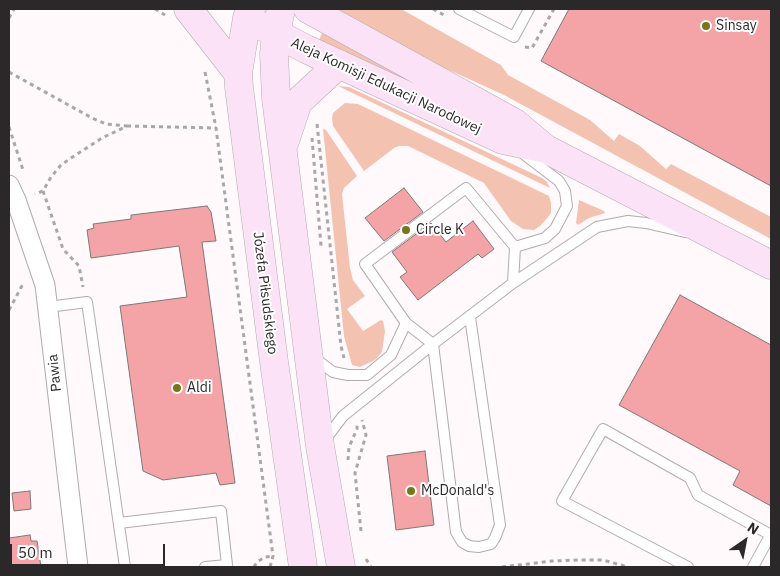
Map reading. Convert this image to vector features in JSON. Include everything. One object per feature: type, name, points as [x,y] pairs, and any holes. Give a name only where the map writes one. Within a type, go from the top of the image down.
[{"type":"street","name":"Aleja Komisji Edukacji Narodowej","points":[[308,9],[515,123],[546,149],[771,265]]},
{"type":"street","points":[[177,12],[238,73]]},
{"type":"street","name":"Aleja Komisji Edukacji Narodowej","points":[[243,12],[279,21],[339,64],[503,140],[546,149]]},
{"type":"street","name":"Józefa Piłsudskiego","points":[[243,12],[238,73],[274,362],[303,567]]},
{"type":"street","points":[[279,21],[274,54],[282,152],[320,446],[341,567]]},
{"type":"street","points":[[282,152],[298,102],[339,64]]},
{"type":"street","name":"Pawia","points":[[18,193],[45,285],[78,567]]},
{"type":"lane","points":[[459,9],[514,37],[530,9]]},
{"type":"lane","points":[[503,140],[559,181],[565,191],[567,206],[555,229],[545,238],[515,247]]},
{"type":"lane","points":[[470,317],[500,525],[496,538],[485,547],[468,546],[462,542],[456,532],[433,344],[406,323],[365,264],[466,188],[515,247],[513,283]]},
{"type":"lane","points":[[320,446],[343,416],[433,344],[513,283],[597,227],[615,222],[646,223],[730,243]]},
{"type":"lane","points":[[48,307],[87,302],[125,567]]},
{"type":"lane","points":[[309,354],[333,372],[348,375],[367,375],[391,355],[406,323]]},
{"type":"lane","points":[[688,567],[562,501],[603,429],[690,478],[698,495],[771,534],[753,567]]},
{"type":"lane","points":[[119,523],[220,511],[227,564],[205,567]]},
{"type":"path","points":[[9,18],[14,9]]},
{"type":"path","points":[[155,9],[177,12]]},
{"type":"path","points":[[205,71],[210,88],[216,128],[273,556],[270,567]]},
{"type":"path","points":[[9,72],[106,124],[216,128]]},
{"type":"path","points":[[322,255],[312,130],[317,124],[341,346],[348,375]]},
{"type":"path","points":[[87,302],[79,266],[63,249],[43,191],[51,177],[71,158],[102,138],[127,126]]},
{"type":"path","points":[[9,127],[18,193],[43,191]]},
{"type":"path","points":[[9,310],[25,282]]},
{"type":"path","points":[[348,466],[349,447],[357,429],[354,407]]},
{"type":"path","points":[[354,407],[366,435],[355,473],[362,535]]},
{"type":"path","points":[[365,553],[366,561],[371,567]]},
{"type":"path","points":[[502,567],[579,560],[603,560],[628,567]]},
{"type":"shaded area","points":[[334,9],[401,9],[501,65],[508,75],[590,120],[614,141],[619,134],[640,146],[666,169],[671,164],[771,217],[771,239],[504,95],[414,54]]},
{"type":"shaded area","points":[[323,31],[510,133],[318,42]]},
{"type":"shaded area","points":[[338,86],[349,87],[542,178],[550,188]]},
{"type":"shaded area","points":[[345,103],[358,104],[549,196],[551,213],[534,230],[523,229],[511,221],[484,183],[408,146],[394,148],[364,171],[333,126],[333,113]]},
{"type":"shaded area","points":[[323,129],[326,130],[357,176],[344,188],[342,194],[350,268],[353,280],[365,296],[347,309],[363,331],[381,320],[383,321],[385,331],[382,352],[375,360],[360,367],[352,365],[344,336]]},
{"type":"shaded area","points":[[579,200],[605,213],[589,218],[578,225],[576,223]]},
{"type":"building","points":[[569,9],[771,9],[771,186],[541,61]]},
{"type":"building","points":[[404,188],[423,212],[384,241],[365,218]]},
{"type":"building","name":"Aldi","points":[[207,206],[211,212],[216,241],[202,242],[235,483],[220,485],[216,473],[163,480],[143,471],[120,306],[187,297],[179,246],[91,258],[87,230],[94,228],[93,224],[131,219],[131,215]]},
{"type":"building","points":[[473,221],[494,249],[482,258],[478,254],[418,300],[400,277],[407,272],[392,252],[431,223],[446,242]]},
{"type":"building","points":[[680,295],[771,345],[771,506],[733,485],[740,471],[619,405]]},
{"type":"building","name":"McDonald's","points":[[425,451],[434,525],[396,530],[387,456]]},
{"type":"building","points":[[30,491],[31,509],[14,511],[12,493]]},
{"type":"building","points":[[30,535],[31,541],[37,541],[41,567],[9,567],[9,538]]},
{"type":"place","name":"Sinsay","points":[[706,26]]},
{"type":"place","name":"Circle K","points":[[406,230]]},
{"type":"place","name":"Aldi","points":[[177,388]]},
{"type":"place","name":"McDonald's","points":[[411,491]]}]
